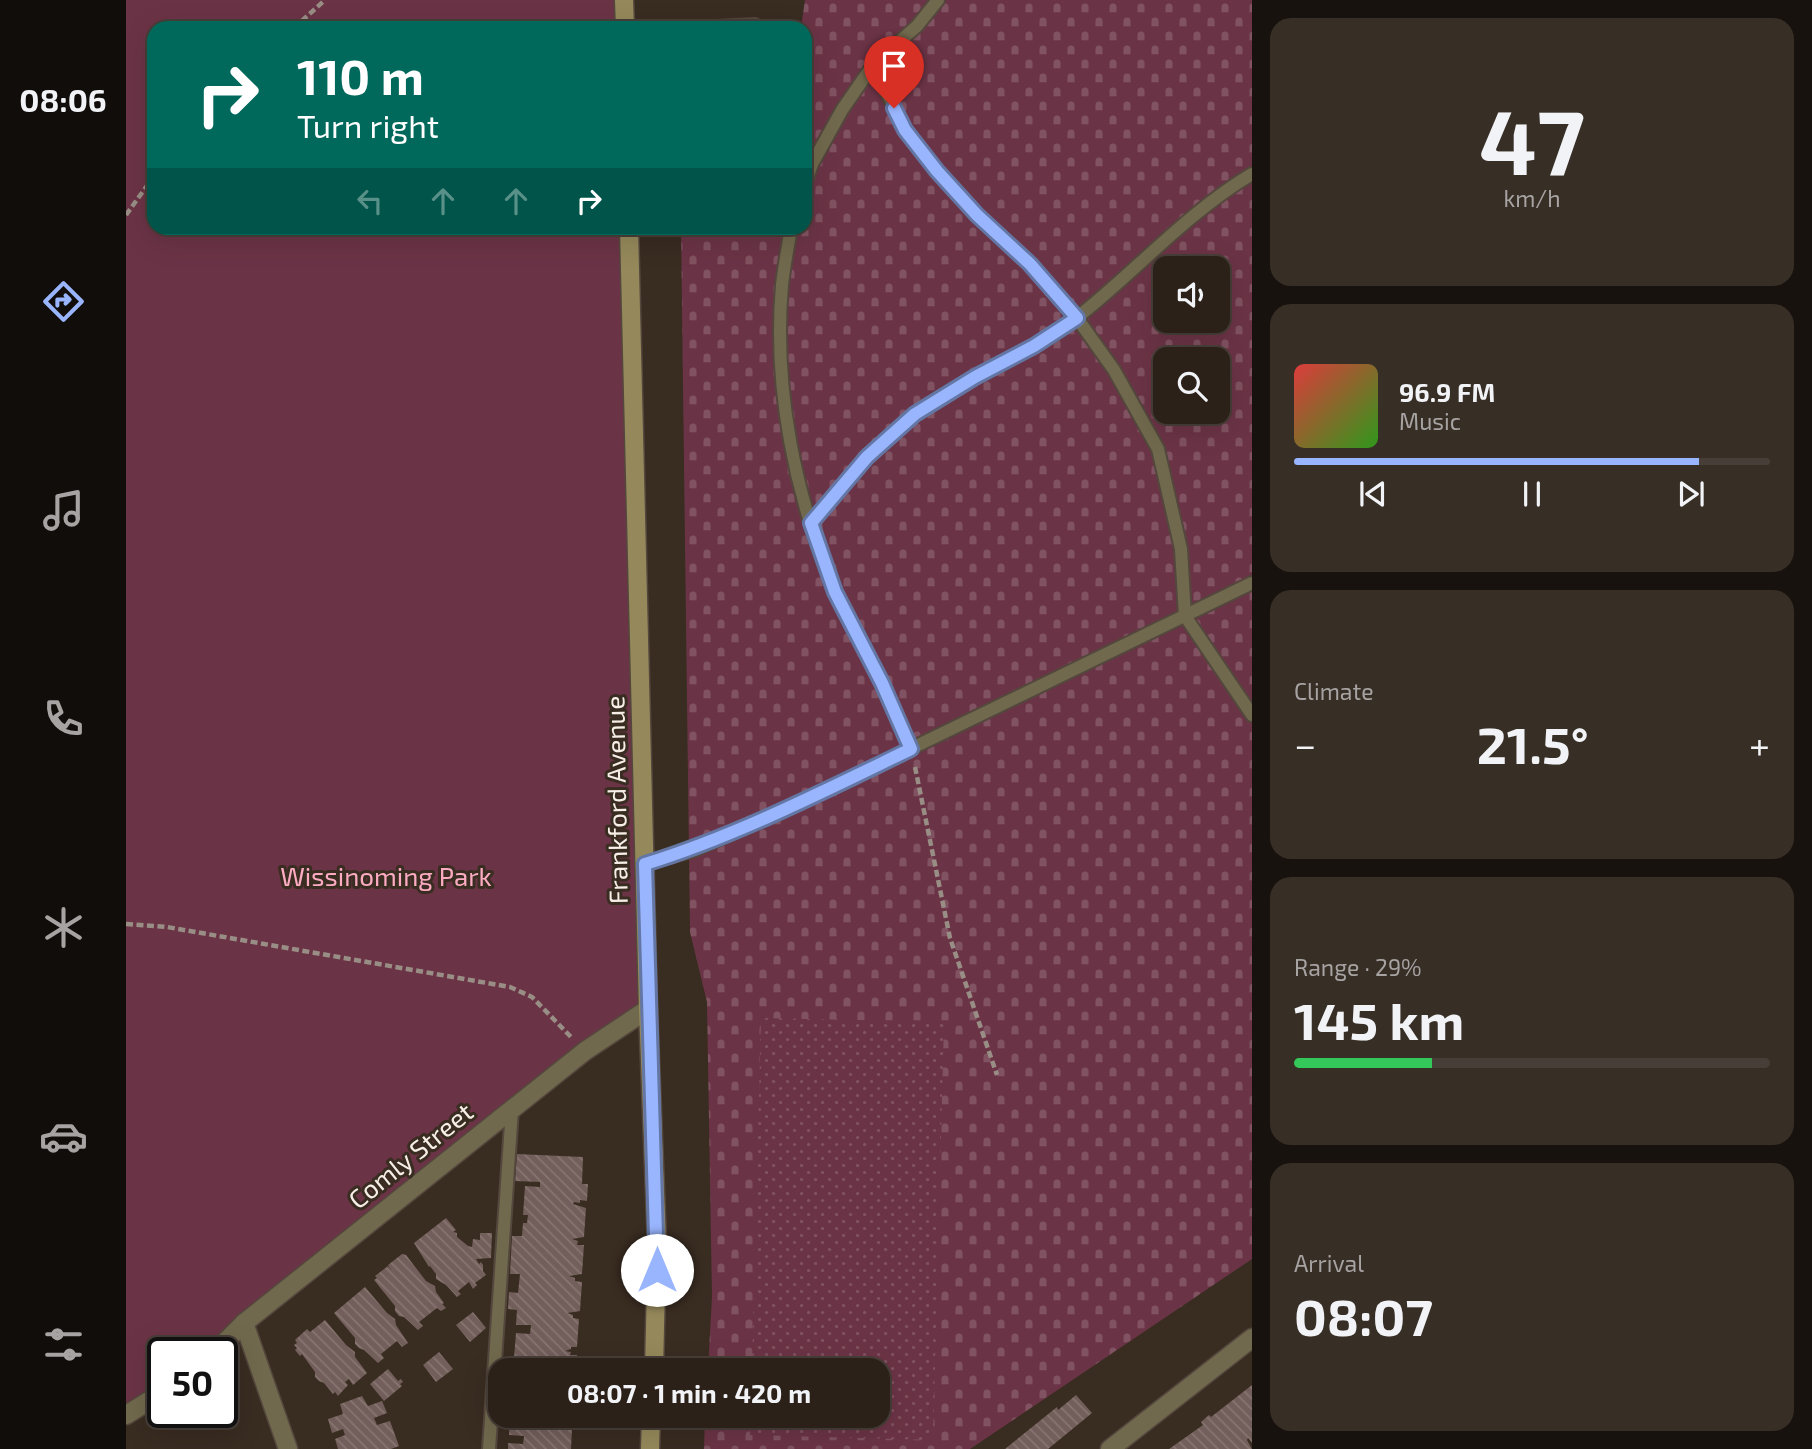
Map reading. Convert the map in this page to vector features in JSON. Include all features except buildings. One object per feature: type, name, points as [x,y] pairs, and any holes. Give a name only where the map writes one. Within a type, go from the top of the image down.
[{"type":"main road","points":[[624,0],[625,21]]},
{"type":"main road","name":"Frankford Avenue","points":[[629,235],[648,1009],[657,1244],[654,1358]]},
{"type":"main road","points":[[650,1449],[651,1428]]},
{"type":"street","name":"Comly Street","points":[[230,1337],[244,1323],[585,1051],[648,1009]]},
{"type":"street","points":[[244,1323],[288,1449]]},
{"type":"street","points":[[1110,1449],[1252,1338]]},
{"type":"street","points":[[126,1415],[147,1402]]},
{"type":"lane","points":[[812,164],[842,110],[873,65],[917,26],[938,0]]},
{"type":"lane","points":[[873,65],[905,130],[937,171],[977,215],[1030,264],[1077,318],[1114,370],[1158,449],[1181,549],[1185,616],[1252,715]]},
{"type":"lane","points":[[811,523],[867,457],[915,414],[975,377],[1034,346],[1077,318],[1177,230],[1252,174]]},
{"type":"lane","points":[[789,235],[782,285],[780,342],[784,408],[795,466],[835,592],[882,683],[911,749]]},
{"type":"lane","points":[[645,864],[694,849],[772,816],[1252,583]]},
{"type":"lane","points":[[489,1449],[512,1109]]},
{"type":"path","points":[[302,21],[325,0]]},
{"type":"path","points":[[126,215],[147,186]]},
{"type":"path","points":[[911,749],[950,938],[997,1075]]},
{"type":"path","points":[[126,923],[167,927],[510,987],[532,997],[585,1051]]},
{"type":"green space","name":"Wissinoming Park","points":[[126,0],[624,0],[625,21],[147,21],[147,235],[629,235],[648,1009],[234,1337],[147,1337],[147,1402],[126,1415]]},
{"type":"green space","points":[[805,0],[1252,0],[1252,1259],[970,1449],[704,1449],[705,1428],[890,1428],[890,1358],[709,1358],[712,1297],[707,1002],[690,932],[681,235],[812,235],[812,21],[802,21]]},
{"type":"green space","points":[[761,1018],[944,1022],[933,1440],[750,1435],[750,1428],[890,1428],[890,1358],[752,1358]]},
{"type":"route","points":[[657,1270],[645,864],[694,849],[772,816],[911,749],[882,683],[835,592],[811,523],[867,457],[915,414],[975,377],[1034,346],[1077,318],[1030,264],[977,215],[937,171],[905,130],[894,108]]}]
